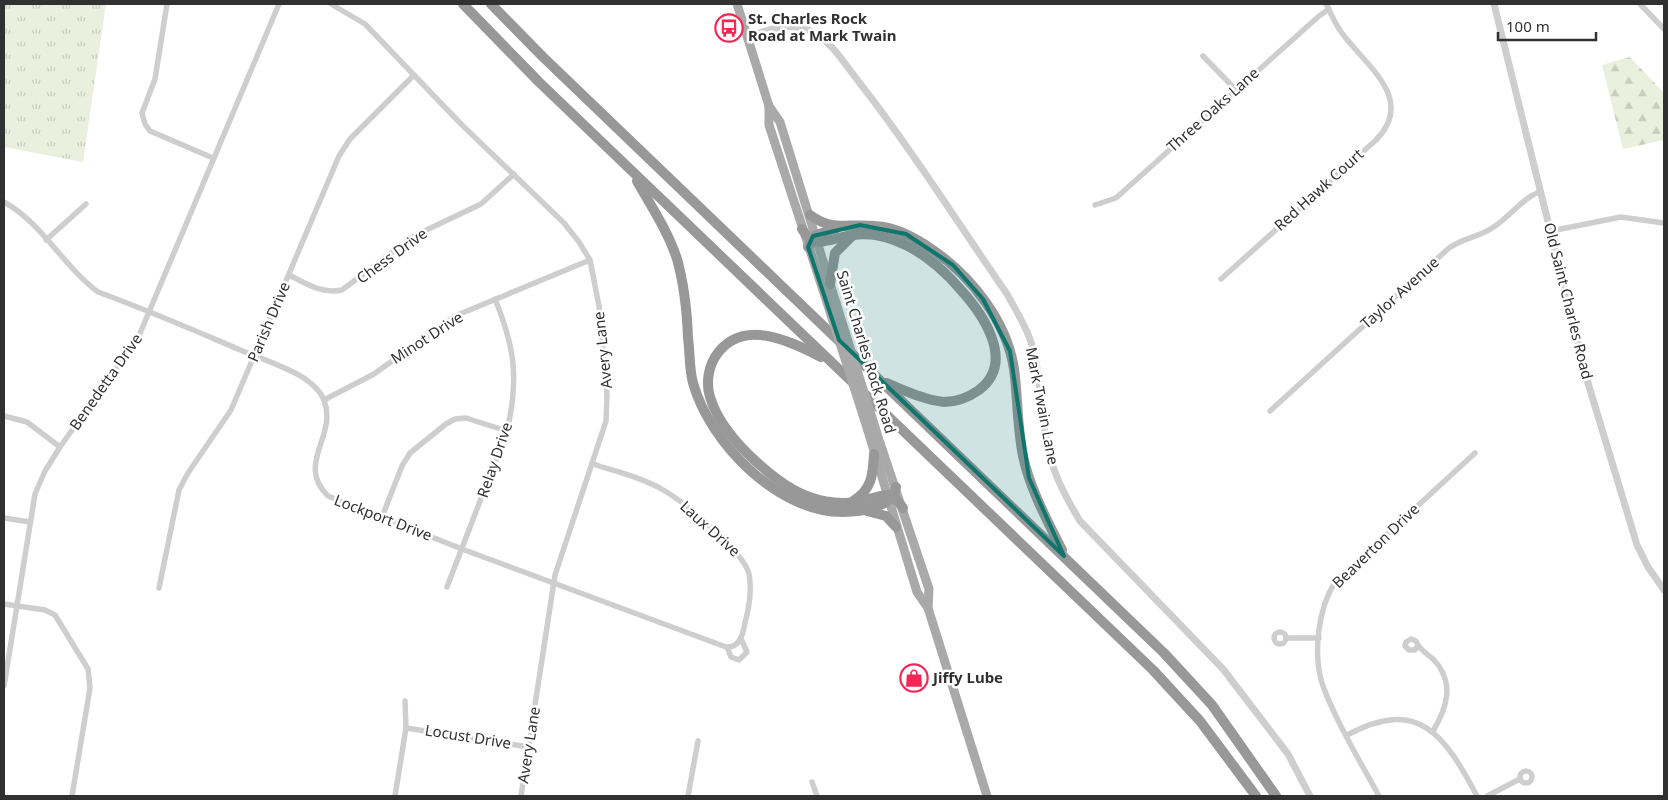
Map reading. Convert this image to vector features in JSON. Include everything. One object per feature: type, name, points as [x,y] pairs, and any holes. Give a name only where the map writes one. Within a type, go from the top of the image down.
[{"type":"highway","points":[[464,4],[518,62],[1153,670],[1200,721],[1256,796]]},
{"type":"highway","points":[[491,4],[543,57],[1139,627],[1188,678],[1233,734],[1276,796]]},
{"type":"highway","points":[[630,170],[661,223],[676,258],[685,298],[693,381],[698,398],[716,430],[746,465],[772,488],[790,499],[820,510],[850,512],[863,510],[891,495]]},
{"type":"highway","points":[[810,215],[825,225],[841,227],[876,226],[906,234],[919,240],[953,265],[968,280],[994,315],[1010,351],[1023,456],[1029,478],[1064,556]]},
{"type":"highway","points":[[813,241],[841,227]]},
{"type":"highway","points":[[802,229],[813,241]]},
{"type":"highway","points":[[813,241],[854,234],[867,234],[894,240],[914,249],[945,273],[974,305],[993,339],[996,362],[991,375],[983,387],[971,395],[957,400],[932,400],[883,382]]},
{"type":"highway","points":[[826,287],[835,253],[854,234]]},
{"type":"highway","points":[[831,362],[778,337],[746,335],[727,344],[719,352],[709,370],[708,389],[716,409],[734,437],[767,470],[789,487],[806,496],[828,502],[850,502],[891,495]]},
{"type":"highway","points":[[850,502],[864,492],[871,480],[874,454]]},
{"type":"highway","points":[[891,495],[902,508]]},
{"type":"highway","points":[[863,510],[886,516],[896,527]]},
{"type":"main road","name":"Saint Charles Rock Road","points":[[736,4],[769,106],[780,122],[810,215],[813,241],[874,454],[891,495]]},
{"type":"main road","name":"Saint Charles Rock Road","points":[[769,106],[769,125],[802,229]]},
{"type":"main road","name":"Saint Charles Rock Road","points":[[826,287],[836,303],[880,443],[896,527],[917,592],[928,608],[987,796]]},
{"type":"main road","name":"Saint Charles Rock Road","points":[[902,508],[929,590],[928,608]]},
{"type":"street","points":[[167,4],[155,79],[142,113],[145,124],[150,131],[213,158]]},
{"type":"street","name":"Benedetta Drive","points":[[4,686],[35,494],[45,470],[60,447],[138,338],[280,4]]},
{"type":"street","name":"Avery Lane","points":[[331,4],[365,24],[564,223],[590,260],[599,306],[607,395],[606,421],[593,464],[565,541],[554,583],[521,796]]},
{"type":"street","name":"Old Saint Charles Road","points":[[1494,4],[1539,192],[1551,232],[1588,383],[1629,520],[1642,556],[1664,590]]},
{"type":"street","points":[[1640,4],[1664,29]]},
{"type":"street","name":"Red Hawk Court","points":[[1221,279],[1386,129],[1391,103],[1387,89],[1381,78],[1338,28],[1328,7]]},
{"type":"street","name":"Three Oaks Lane","points":[[1095,205],[1116,198],[1328,7]]},
{"type":"street","name":"Mark Twain Lane","points":[[747,38],[777,27],[796,28],[812,32],[831,48],[877,105],[1007,294],[1024,325],[1036,365],[1046,442],[1053,467],[1064,495],[1080,521],[1223,670],[1288,754],[1310,796]]},
{"type":"street","points":[[1203,56],[1236,90]]},
{"type":"street","name":"Parish Drive","points":[[159,588],[180,490],[188,473],[231,410],[256,356],[339,156],[350,139],[414,75]]},
{"type":"street","name":"Chess Drive","points":[[289,275],[317,290],[331,292],[342,290],[414,236],[481,204],[514,174]]},
{"type":"street","name":"Taylor Avenue","points":[[1270,411],[1449,248],[1465,239],[1490,230],[1503,221],[1530,196],[1539,192]]},
{"type":"street","points":[[4,202],[25,218],[80,279],[98,292],[256,356],[303,378],[317,389],[324,400]]},
{"type":"street","points":[[46,240],[86,204]]},
{"type":"street","points":[[1551,232],[1621,217],[1664,223]]},
{"type":"street","name":"Minot Drive","points":[[324,400],[374,374],[455,316],[590,260]]},
{"type":"street","name":"Relay Drive","points":[[447,587],[507,431],[513,406],[515,374],[509,336],[495,299]]},
{"type":"street","name":"Lockport Drive","points":[[324,400],[327,417],[314,465],[319,487],[328,496],[462,549],[727,647],[730,657],[739,660],[747,652],[741,639]]},
{"type":"street","points":[[4,416],[27,422],[60,447]]},
{"type":"street","points":[[382,517],[402,466],[410,453],[446,424],[455,419],[466,418],[507,431]]},
{"type":"street","name":"Beaverton Drive","points":[[1379,796],[1346,735],[1322,683],[1319,638],[1325,602],[1335,582],[1475,454]]},
{"type":"street","name":"Laux Drive","points":[[593,464],[664,490],[680,501],[743,560],[749,573],[750,588],[741,639]]},
{"type":"street","points":[[4,518],[30,522]]},
{"type":"street","points":[[4,604],[45,610],[56,615],[88,670],[90,688],[72,796]]},
{"type":"street","points":[[1286,638],[1319,638]]},
{"type":"street","points":[[727,647],[735,645],[741,639]]},
{"type":"street","points":[[1417,647],[1439,667],[1447,685],[1445,710],[1433,731]]},
{"type":"street","points":[[395,796],[406,728],[405,701]]},
{"type":"street","points":[[1346,735],[1367,724],[1391,719],[1413,723],[1433,731],[1446,744],[1458,761],[1477,796]]},
{"type":"street","name":"Locust Drive","points":[[406,728],[529,747]]},
{"type":"street","points":[[688,796],[698,741]]},
{"type":"street","points":[[1487,796],[1520,779]]},
{"type":"street","points":[[812,782],[817,796]]},
{"type":"highlighted area","points":[[860,225],[906,234],[953,265],[983,299],[1010,351],[1029,478],[1064,556],[839,340],[808,247],[813,236]]},
{"type":"green space","points":[[4,4],[106,4],[83,162],[4,147]]},
{"type":"green space","points":[[1630,57],[1664,93],[1664,140],[1623,149],[1602,65]]},
{"type":"place","name":"St. Charles Rock Road at Mark Twain","points":[[729,28]]},
{"type":"place","name":"Jiffy Lube","points":[[914,678]]}]
